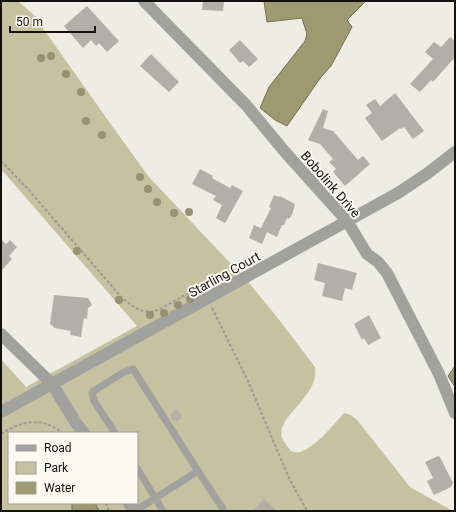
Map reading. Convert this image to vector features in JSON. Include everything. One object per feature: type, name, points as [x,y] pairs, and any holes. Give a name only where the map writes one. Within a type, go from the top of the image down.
[{"type":"street","name":"Bobolink Drive","points":[[144,1],[246,105],[347,222],[367,254],[378,262],[387,273],[439,374],[455,413]]},
{"type":"street","name":"Starling Court","points":[[1,412],[398,193],[428,173],[455,152]]},
{"type":"street","points":[[1,334],[52,384],[83,432]]},
{"type":"lane","points":[[114,432],[94,401],[92,392],[124,372],[133,369],[223,509]]},
{"type":"lane","points":[[138,470],[163,511]]},
{"type":"lane","points":[[135,511],[198,472]]},
{"type":"path","points":[[1,434],[10,428],[25,423],[41,422],[51,425],[61,432]]},
{"type":"green space","points":[[1,1],[18,1],[33,14],[149,177],[250,284],[315,367],[315,378],[311,388],[285,422],[282,430],[282,438],[291,451],[299,452],[306,449],[324,435],[344,413],[351,415],[358,421],[410,487],[453,511],[1,511],[1,359],[26,387],[137,326],[1,169]]},
{"type":"water","points":[[264,1],[366,1],[347,20],[352,27],[331,66],[321,77],[287,126],[275,120],[260,108],[269,87],[305,41],[307,34],[302,18],[267,22]]},
{"type":"water","points":[[455,366],[455,387],[448,376]]},
{"type":"water","points":[[72,504],[96,504],[99,511],[72,511]]},
{"type":"building","points":[[203,1],[224,1],[223,11],[202,10]]},
{"type":"building","points":[[87,6],[119,41],[107,52],[99,43],[96,46],[91,40],[83,48],[64,26]]},
{"type":"building","points":[[450,37],[455,41],[455,57],[433,82],[431,80],[420,92],[410,84],[433,59],[425,52],[434,42],[441,47]]},
{"type":"building","points":[[240,40],[258,59],[249,67],[243,61],[240,63],[229,50]]},
{"type":"building","points":[[151,54],[179,82],[169,92],[140,66]]},
{"type":"building","points":[[395,93],[424,131],[413,139],[404,127],[401,129],[400,128],[382,141],[365,118],[372,113],[366,105],[375,99],[380,106]]},
{"type":"building","points":[[323,109],[328,111],[323,128],[333,131],[358,160],[363,156],[370,164],[345,186],[333,172],[336,169],[329,162],[333,159],[320,144],[308,140]]},
{"type":"building","points":[[200,169],[230,188],[232,185],[243,191],[225,223],[216,218],[222,205],[213,200],[216,196],[192,184]]},
{"type":"building","points":[[274,195],[280,196],[295,204],[292,215],[289,219],[287,218],[284,225],[282,225],[277,237],[267,232],[262,244],[249,238],[254,225],[261,228],[271,208],[269,207]]},
{"type":"building","points":[[1,239],[6,244],[10,240],[17,247],[9,256],[12,259],[1,271]]},
{"type":"building","points":[[318,263],[357,273],[352,290],[345,288],[342,301],[322,296],[325,283],[314,280]]},
{"type":"building","points":[[54,295],[88,298],[92,305],[88,308],[87,319],[84,318],[81,337],[70,335],[71,331],[54,328],[50,324]]},
{"type":"building","points":[[369,315],[381,338],[368,345],[364,338],[362,340],[354,324]]},
{"type":"building","points":[[174,411],[178,411],[181,416],[178,421],[174,421],[171,418],[171,414]]},
{"type":"building","points":[[438,456],[440,457],[453,483],[451,487],[434,495],[427,481],[433,478],[425,462]]},
{"type":"building","points":[[264,499],[277,511],[253,511]]}]
